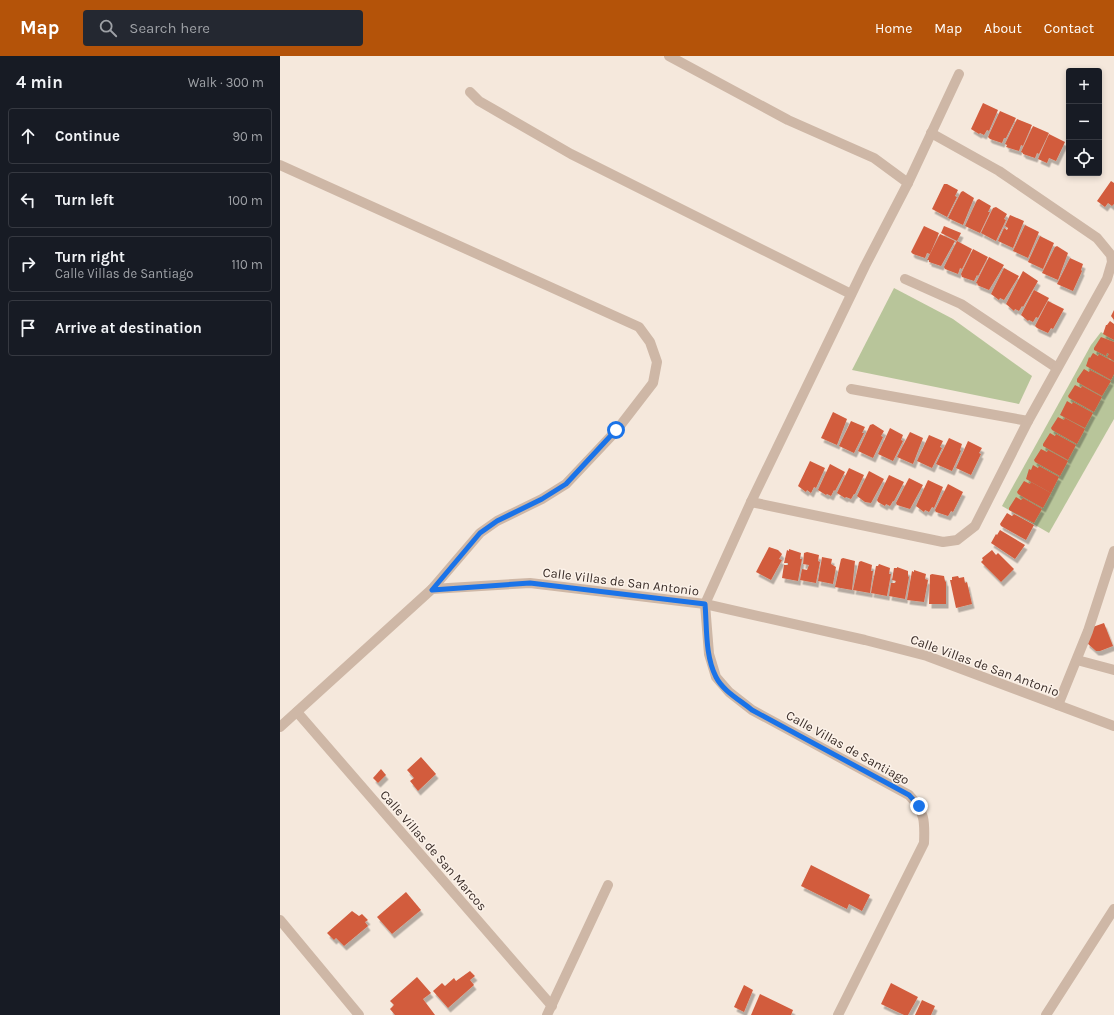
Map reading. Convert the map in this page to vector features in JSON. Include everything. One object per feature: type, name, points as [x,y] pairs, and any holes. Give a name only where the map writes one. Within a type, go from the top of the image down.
[{"type":"street","points":[[669,56],[788,120],[874,158],[908,183]]},
{"type":"street","points":[[705,604],[751,502],[851,294],[908,183],[930,133],[959,74]]},
{"type":"street","points":[[470,92],[479,101],[571,154],[851,294]]},
{"type":"street","points":[[751,502],[944,542],[957,540],[975,526],[1028,421],[1107,279],[1112,262],[1111,255],[1097,238],[999,171],[930,133]]},
{"type":"street","points":[[280,165],[639,327],[652,348],[657,362],[653,383],[616,430],[566,484],[542,499],[497,521],[480,533],[432,590],[280,727]]},
{"type":"street","points":[[905,279],[961,304],[1057,368]]},
{"type":"street","points":[[851,389],[1028,421]]},
{"type":"street","points":[[1058,705],[1077,660],[1114,551]]},
{"type":"street","name":"Calle Villas de San Antonio","points":[[432,590],[530,583],[705,604],[865,640],[927,656],[1114,726]]},
{"type":"street","name":"Calle Villas de Santiago","points":[[705,604],[709,654],[716,677],[729,692],[752,710],[909,795],[919,806],[923,815],[924,843],[838,1015]]},
{"type":"street","points":[[1077,660],[1114,670]]},
{"type":"street","name":"Calle Villas de San Marcos","points":[[297,712],[549,1010]]},
{"type":"street","points":[[549,1010],[608,886]]},
{"type":"street","points":[[1046,1015],[1114,909]]},
{"type":"street","points":[[280,920],[359,1015]]},
{"type":"green space","points":[[894,288],[953,319],[1032,376],[1019,404],[852,370]]},
{"type":"green space","points":[[1101,332],[1114,340],[1114,419],[1049,533],[1002,506],[1091,345]]},
{"type":"building","points":[[983,103],[998,110],[989,131],[987,130],[984,135],[971,129]]},
{"type":"building","points":[[1000,111],[1016,118],[1002,143],[988,137]]},
{"type":"building","points":[[1017,119],[1032,125],[1023,146],[1021,145],[1019,151],[1006,147],[1007,145],[1005,144]]},
{"type":"building","points":[[1033,126],[1049,133],[1039,154],[1037,153],[1035,158],[1021,152]]},
{"type":"building","points":[[1049,134],[1065,142],[1056,161],[1049,158],[1047,163],[1038,159]]},
{"type":"building","points":[[1111,181],[1114,183],[1114,204],[1112,206],[1108,203],[1105,207],[1097,201]]},
{"type":"building","points":[[944,184],[958,190],[955,196],[957,197],[947,217],[932,209]]},
{"type":"building","points":[[963,191],[974,198],[963,225],[948,218],[961,192]]},
{"type":"building","points":[[979,199],[991,206],[988,212],[990,212],[980,233],[965,226],[977,200]]},
{"type":"building","points":[[996,207],[1007,214],[1004,219],[1006,220],[996,241],[981,233],[993,208]]},
{"type":"building","points":[[1010,215],[1024,221],[1013,248],[998,241],[1004,228],[1007,230],[1008,228],[1005,226]]},
{"type":"building","points":[[1025,225],[1039,232],[1028,258],[1013,251]]},
{"type":"building","points":[[924,226],[939,233],[930,254],[927,253],[925,258],[911,252]]},
{"type":"building","points":[[944,226],[961,233],[957,241],[941,233]]},
{"type":"building","points":[[940,234],[955,241],[941,266],[927,260]]},
{"type":"building","points":[[1040,236],[1054,243],[1043,269],[1028,262]]},
{"type":"building","points":[[957,241],[972,249],[958,274],[945,269],[944,267]]},
{"type":"building","points":[[1057,246],[1068,253],[1058,280],[1042,273],[1055,247]]},
{"type":"building","points":[[973,249],[988,257],[974,281],[962,277],[961,274]]},
{"type":"building","points":[[989,257],[1004,265],[989,290],[977,285],[978,284],[976,283]]},
{"type":"building","points":[[1070,258],[1083,264],[1082,271],[1073,291],[1057,284]]},
{"type":"building","points":[[1004,268],[1019,276],[1004,300],[1000,298],[999,300],[991,294]]},
{"type":"building","points":[[1023,271],[1038,281],[1023,307],[1022,306],[1019,311],[1015,309],[1014,311],[1006,304]]},
{"type":"building","points":[[1034,290],[1049,298],[1038,318],[1036,317],[1033,322],[1028,321],[1021,315]]},
{"type":"building","points":[[1048,301],[1064,309],[1053,329],[1051,328],[1048,333],[1035,326]]},
{"type":"building","points":[[1114,310],[1114,320],[1111,316]]},
{"type":"building","points":[[1110,321],[1114,324],[1114,340],[1103,334],[1106,325]]},
{"type":"building","points":[[1101,337],[1114,342],[1114,361],[1107,357],[1109,354],[1107,353],[1106,356],[1094,350]]},
{"type":"building","points":[[1093,353],[1098,356],[1099,354],[1114,362],[1114,374],[1111,380],[1086,366],[1089,357],[1090,358]]},
{"type":"building","points":[[1084,369],[1089,372],[1090,370],[1111,381],[1102,396],[1077,382],[1077,379]]},
{"type":"building","points":[[1075,385],[1081,388],[1082,386],[1102,397],[1094,412],[1069,398],[1068,396]]},
{"type":"building","points":[[1067,401],[1072,404],[1073,402],[1093,413],[1085,428],[1060,415]]},
{"type":"building","points":[[833,412],[847,419],[837,445],[821,438]]},
{"type":"building","points":[[1058,417],[1064,420],[1065,418],[1085,429],[1077,444],[1052,430],[1051,428]]},
{"type":"building","points":[[851,421],[865,427],[862,433],[864,433],[854,453],[839,446]]},
{"type":"building","points":[[873,424],[884,431],[881,436],[883,437],[873,458],[858,451],[870,425]]},
{"type":"building","points":[[890,428],[903,435],[901,440],[903,441],[893,461],[878,454]]},
{"type":"building","points":[[910,432],[923,438],[913,464],[897,457]]},
{"type":"building","points":[[1050,433],[1055,436],[1056,434],[1076,445],[1068,460],[1043,446]]},
{"type":"building","points":[[929,435],[943,441],[940,447],[942,448],[932,468],[917,461]]},
{"type":"building","points":[[949,438],[962,444],[961,451],[952,471],[936,464]]},
{"type":"building","points":[[968,441],[982,448],[979,453],[981,454],[971,475],[956,468]]},
{"type":"building","points":[[1041,449],[1047,452],[1048,450],[1068,461],[1060,476],[1035,462],[1034,460]]},
{"type":"building","points":[[810,461],[825,468],[816,488],[814,487],[811,493],[807,490],[806,492],[798,486]]},
{"type":"building","points":[[830,464],[845,472],[831,496],[818,490]]},
{"type":"building","points":[[1033,465],[1038,468],[1039,466],[1059,477],[1051,493],[1026,479],[1029,469],[1031,470]]},
{"type":"building","points":[[849,468],[864,475],[851,499],[845,498],[837,493]]},
{"type":"building","points":[[869,471],[884,479],[871,503],[865,502],[857,496]]},
{"type":"building","points":[[889,475],[904,482],[894,501],[890,506],[886,504],[885,506],[877,500]]},
{"type":"building","points":[[909,478],[923,485],[910,509],[897,505],[896,503]]},
{"type":"building","points":[[928,480],[943,487],[934,508],[932,507],[929,512],[925,510],[924,512],[916,506]]},
{"type":"building","points":[[1024,481],[1030,484],[1031,482],[1051,493],[1043,508],[1018,494],[1017,492]]},
{"type":"building","points":[[948,484],[963,492],[953,512],[951,511],[948,516],[936,512],[935,510]]},
{"type":"building","points":[[1016,497],[1021,500],[1023,498],[1042,509],[1034,523],[1009,510]]},
{"type":"building","points":[[1007,513],[1012,516],[1014,514],[1034,525],[1026,540],[1001,526],[1000,524]]},
{"type":"building","points":[[1000,530],[1025,545],[1015,559],[991,543]]},
{"type":"building","points":[[769,547],[778,550],[782,554],[779,559],[782,560],[771,580],[756,572]]},
{"type":"building","points":[[789,549],[801,553],[800,559],[802,559],[798,581],[782,578],[784,565],[788,565],[788,563],[784,563],[787,550],[789,551]]},
{"type":"building","points":[[992,550],[996,555],[998,553],[1014,569],[1001,582],[981,562],[983,560],[982,558]]},
{"type":"building","points":[[807,552],[819,555],[818,561],[820,562],[816,583],[800,580],[802,569],[807,570],[809,565],[803,564],[804,553]]},
{"type":"building","points":[[822,557],[832,559],[831,564],[836,567],[833,584],[818,581]]},
{"type":"building","points":[[843,558],[855,561],[852,590],[835,587],[841,559]]},
{"type":"building","points":[[861,561],[872,565],[871,571],[873,571],[870,593],[853,590],[859,562]]},
{"type":"building","points":[[879,564],[890,568],[889,574],[891,574],[887,596],[871,593],[876,566]]},
{"type":"building","points":[[897,567],[908,571],[909,577],[905,599],[889,596],[891,583],[895,583],[896,581],[892,580],[894,568]]},
{"type":"building","points":[[914,570],[926,574],[925,579],[928,580],[924,602],[907,600],[912,571],[914,572]]},
{"type":"building","points":[[930,575],[944,576],[946,582],[946,604],[929,604]]},
{"type":"building","points":[[958,576],[959,578],[964,577],[965,583],[967,582],[972,604],[956,608],[950,580],[952,580],[952,577]]},
{"type":"building","points":[[1104,623],[1113,646],[1096,651],[1087,643],[1090,628]]},
{"type":"building","points":[[421,757],[436,774],[418,791],[410,781],[414,778],[407,770]]},
{"type":"building","points":[[381,769],[386,775],[378,783],[373,778]]},
{"type":"building","points":[[811,865],[870,895],[862,911],[849,904],[847,909],[801,886]]},
{"type":"building","points":[[406,892],[421,910],[392,934],[377,917]]},
{"type":"building","points":[[352,911],[359,916],[362,914],[368,920],[365,922],[368,926],[344,946],[336,938],[334,940],[327,933]]},
{"type":"building","points":[[470,971],[475,976],[470,980],[474,985],[448,1008],[433,991],[442,983],[445,986],[454,978],[456,981]]},
{"type":"building","points":[[417,977],[431,993],[423,999],[435,1015],[395,1015],[390,1009],[394,1005],[390,1001]]},
{"type":"building","points":[[891,983],[918,997],[908,1015],[904,1015],[881,1004]]},
{"type":"building","points":[[744,985],[753,990],[744,1012],[734,1007]]},
{"type":"building","points":[[760,994],[793,1010],[791,1015],[751,1015]]},
{"type":"building","points":[[922,1000],[935,1006],[931,1015],[915,1015]]},
{"type":"route","points":[[616,430],[566,484],[542,499],[497,521],[480,533],[432,590],[530,583],[705,604],[709,654],[716,677],[729,692],[752,710],[909,795],[919,806]]}]
